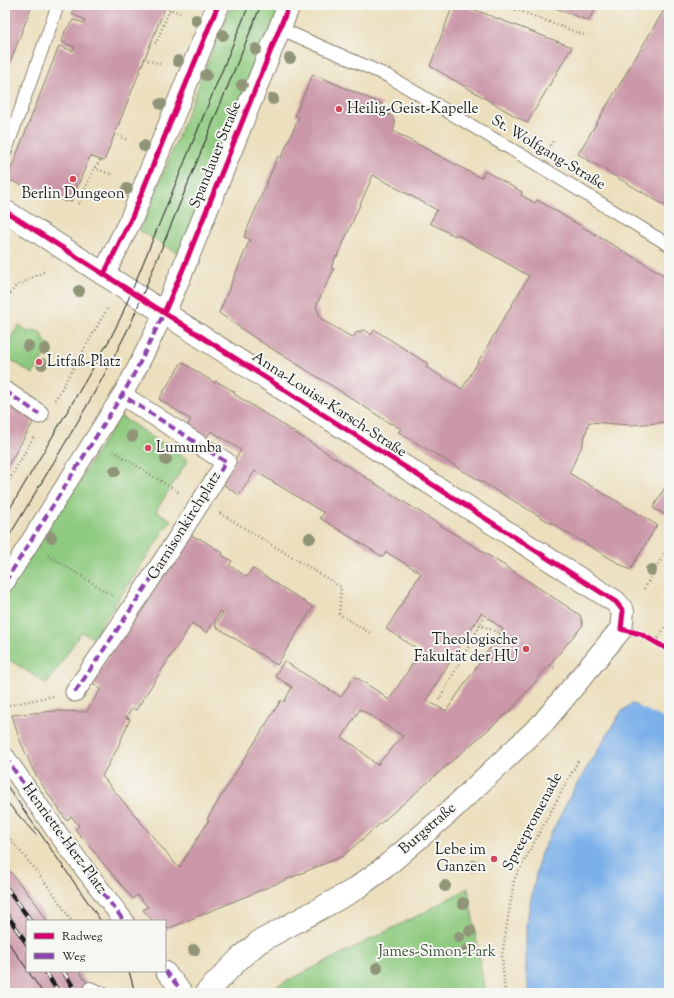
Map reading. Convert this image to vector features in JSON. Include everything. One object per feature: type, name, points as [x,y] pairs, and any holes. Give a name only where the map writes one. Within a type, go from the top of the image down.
[{"type":"street","points":[[104,274],[132,218],[218,5]]},
{"type":"street","name":"Spandauer Straße","points":[[164,314],[289,5]]},
{"type":"street","name":"Anna-Louisa-Karsch-Straße","points":[[5,212],[616,602],[623,611],[620,629]]},
{"type":"street","points":[[5,582],[122,395],[136,371],[164,314]]},
{"type":"street","points":[[5,391],[39,414]]},
{"type":"street","name":"Garnisonkirchplatz","points":[[75,692],[136,603],[226,462],[122,395]]},
{"type":"street","name":"Burgstraße","points":[[206,993],[238,959],[259,942],[354,890],[385,867],[448,813],[543,723],[620,629]]},
{"type":"street","name":"Henriette-Herz-Platz","points":[[5,756],[59,835],[123,920]]},
{"type":"street","points":[[166,972],[182,992]]},
{"type":"lane","points":[[5,153],[58,5]]},
{"type":"lane","name":"St. Wolfgang-Straße","points":[[279,28],[388,76],[669,245]]},
{"type":"lane","points":[[90,988],[103,993]]},
{"type":"path","points":[[504,5],[584,35]]},
{"type":"path","points":[[151,42],[156,43],[170,9],[180,13]]},
{"type":"path","points":[[144,59],[160,64]]},
{"type":"path","points":[[114,134],[128,140]]},
{"type":"path","points":[[551,144],[553,140]]},
{"type":"path","points":[[79,204],[94,168],[101,160]]},
{"type":"path","points":[[94,168],[113,175]]},
{"type":"path","points":[[5,300],[16,286],[45,271]]},
{"type":"path","points":[[104,274],[107,309]]},
{"type":"path","points":[[110,450],[173,488]]},
{"type":"path","points":[[201,501],[341,587],[339,614],[370,633]]},
{"type":"path","points":[[644,589],[669,546]]},
{"type":"path","points":[[45,552],[117,599]]},
{"type":"path","points":[[439,700],[485,616]]},
{"type":"path","points":[[656,642],[669,620]]},
{"type":"path","points":[[475,624],[500,633]]},
{"type":"path","points":[[641,634],[669,650]]},
{"type":"path","points":[[5,706],[75,692]]},
{"type":"path","points":[[5,833],[61,903],[70,920]]},
{"type":"green space","points":[[231,5],[282,5],[181,255],[140,231]]},
{"type":"green space","points":[[19,325],[29,332],[33,330],[40,332],[44,338],[44,341],[51,346],[33,374],[5,356],[5,347]]},
{"type":"green space","points":[[120,416],[188,460],[156,511],[171,520],[93,638],[81,632],[47,684],[5,657],[5,596]]},
{"type":"green space","name":"James-Simon-Park","points":[[468,888],[485,993],[263,993],[419,915]]},
{"type":"water","points":[[631,704],[643,706],[666,718],[669,712],[669,993],[529,993],[526,971],[526,924],[540,855],[574,789],[621,712]]},
{"type":"pier","points":[[634,704],[644,704],[665,715],[669,710],[669,721]]},
{"type":"building","points":[[5,5],[32,5],[5,76]]},
{"type":"building","points":[[76,5],[166,5],[104,161],[90,156],[71,202],[66,200],[66,202],[7,179],[59,46],[73,51],[75,47],[62,42],[65,31],[73,20],[84,23],[85,20],[72,14]]},
{"type":"building","points":[[453,5],[462,5],[572,47],[527,123],[430,66]]},
{"type":"building","points":[[548,5],[598,5],[588,21]]},
{"type":"building","points":[[667,5],[669,5],[669,208],[578,154]]},
{"type":"building","points":[[313,74],[382,104],[378,113],[385,112],[393,117],[395,124],[393,131],[481,178],[485,171],[522,192],[521,195],[535,203],[537,200],[669,278],[669,422],[631,425],[589,422],[582,446],[569,473],[657,525],[630,570],[398,432],[401,429],[261,342],[219,313],[250,239],[244,237],[278,156],[281,158],[299,117],[295,115]],"holes":[[[373,175],[437,210],[430,223],[455,236],[456,234],[529,276],[462,389],[426,367],[428,364],[375,330],[371,335],[363,330],[356,333],[353,338],[321,319],[316,306],[334,269],[331,268]]]},
{"type":"building","points":[[182,362],[215,383],[216,381],[235,392],[234,394],[513,571],[580,615],[583,625],[513,708],[343,856],[166,930],[166,920],[152,920],[143,910],[148,907],[137,895],[133,899],[75,829],[79,826],[71,816],[67,821],[33,770],[19,738],[12,715],[55,711],[86,712],[101,689],[92,683],[188,533],[223,553],[222,555],[232,561],[229,565],[247,577],[252,568],[313,607],[277,665],[215,626],[223,613],[221,611],[207,633],[192,623],[136,710],[132,708],[126,718],[130,719],[117,749],[102,776],[179,868],[209,820],[207,819],[281,700],[284,702],[292,687],[275,676],[284,661],[341,697],[354,676],[389,700],[421,651],[386,629],[421,573],[386,552],[383,557],[320,518],[324,513],[255,471],[239,495],[221,483],[241,450],[211,431],[205,440],[186,428],[191,420],[159,399]],"holes":[[[481,613],[503,629],[446,711],[426,700]],[[360,709],[403,736],[377,765],[355,746],[342,738]]]},
{"type":"building","points":[[5,400],[35,419],[5,471]]},
{"type":"building","points":[[669,480],[669,506],[664,514],[653,508]]},
{"type":"building","points":[[5,865],[38,906],[46,920],[26,920],[26,972],[80,972],[93,993],[5,993]]},
{"type":"tram line","points":[[5,517],[110,339],[121,317],[249,5]]},
{"type":"tram line","points":[[5,543],[86,407],[131,323],[261,5]]},
{"type":"tram line","points":[[5,783],[100,920]]},
{"type":"tram line","points":[[5,800],[36,835]]},
{"type":"tram line","points":[[5,938],[26,968]]},
{"type":"tram line","points":[[29,972],[43,993]]},
{"type":"tram line","points":[[129,972],[135,993]]},
{"type":"tram line","points":[[5,989],[9,993]]},
{"type":"railway","points":[[5,886],[30,920]]},
{"type":"railway","points":[[5,912],[26,943]]},
{"type":"railway","points":[[46,972],[59,993]]},
{"type":"railway","points":[[64,972],[77,993]]},
{"type":"marked path","points":[[5,582],[128,385],[164,313]]},
{"type":"marked path","points":[[5,391],[39,414]]},
{"type":"marked path","points":[[75,692],[152,578],[226,462],[122,395]]},
{"type":"marked path","points":[[5,757],[59,835],[123,920]]},
{"type":"marked path","points":[[166,972],[182,991]]},
{"type":"cycle path","points":[[104,274],[132,217],[218,5]]},
{"type":"cycle path","points":[[164,313],[289,5]]},
{"type":"cycle path","points":[[5,211],[616,602],[623,611],[621,629],[641,634],[669,650]]},
{"type":"place","name":"Heilig-Geist-Kapelle","points":[[339,109]]},
{"type":"place","name":"Berlin Dungeon","points":[[73,179]]},
{"type":"place","name":"Litfaß-Platz","points":[[39,362]]},
{"type":"place","name":"Lumumba","points":[[148,448]]},
{"type":"place","name":"Theologische Fakultät der HU","points":[[526,649]]},
{"type":"place","name":"Lebe im Ganzen","points":[[494,859]]}]
